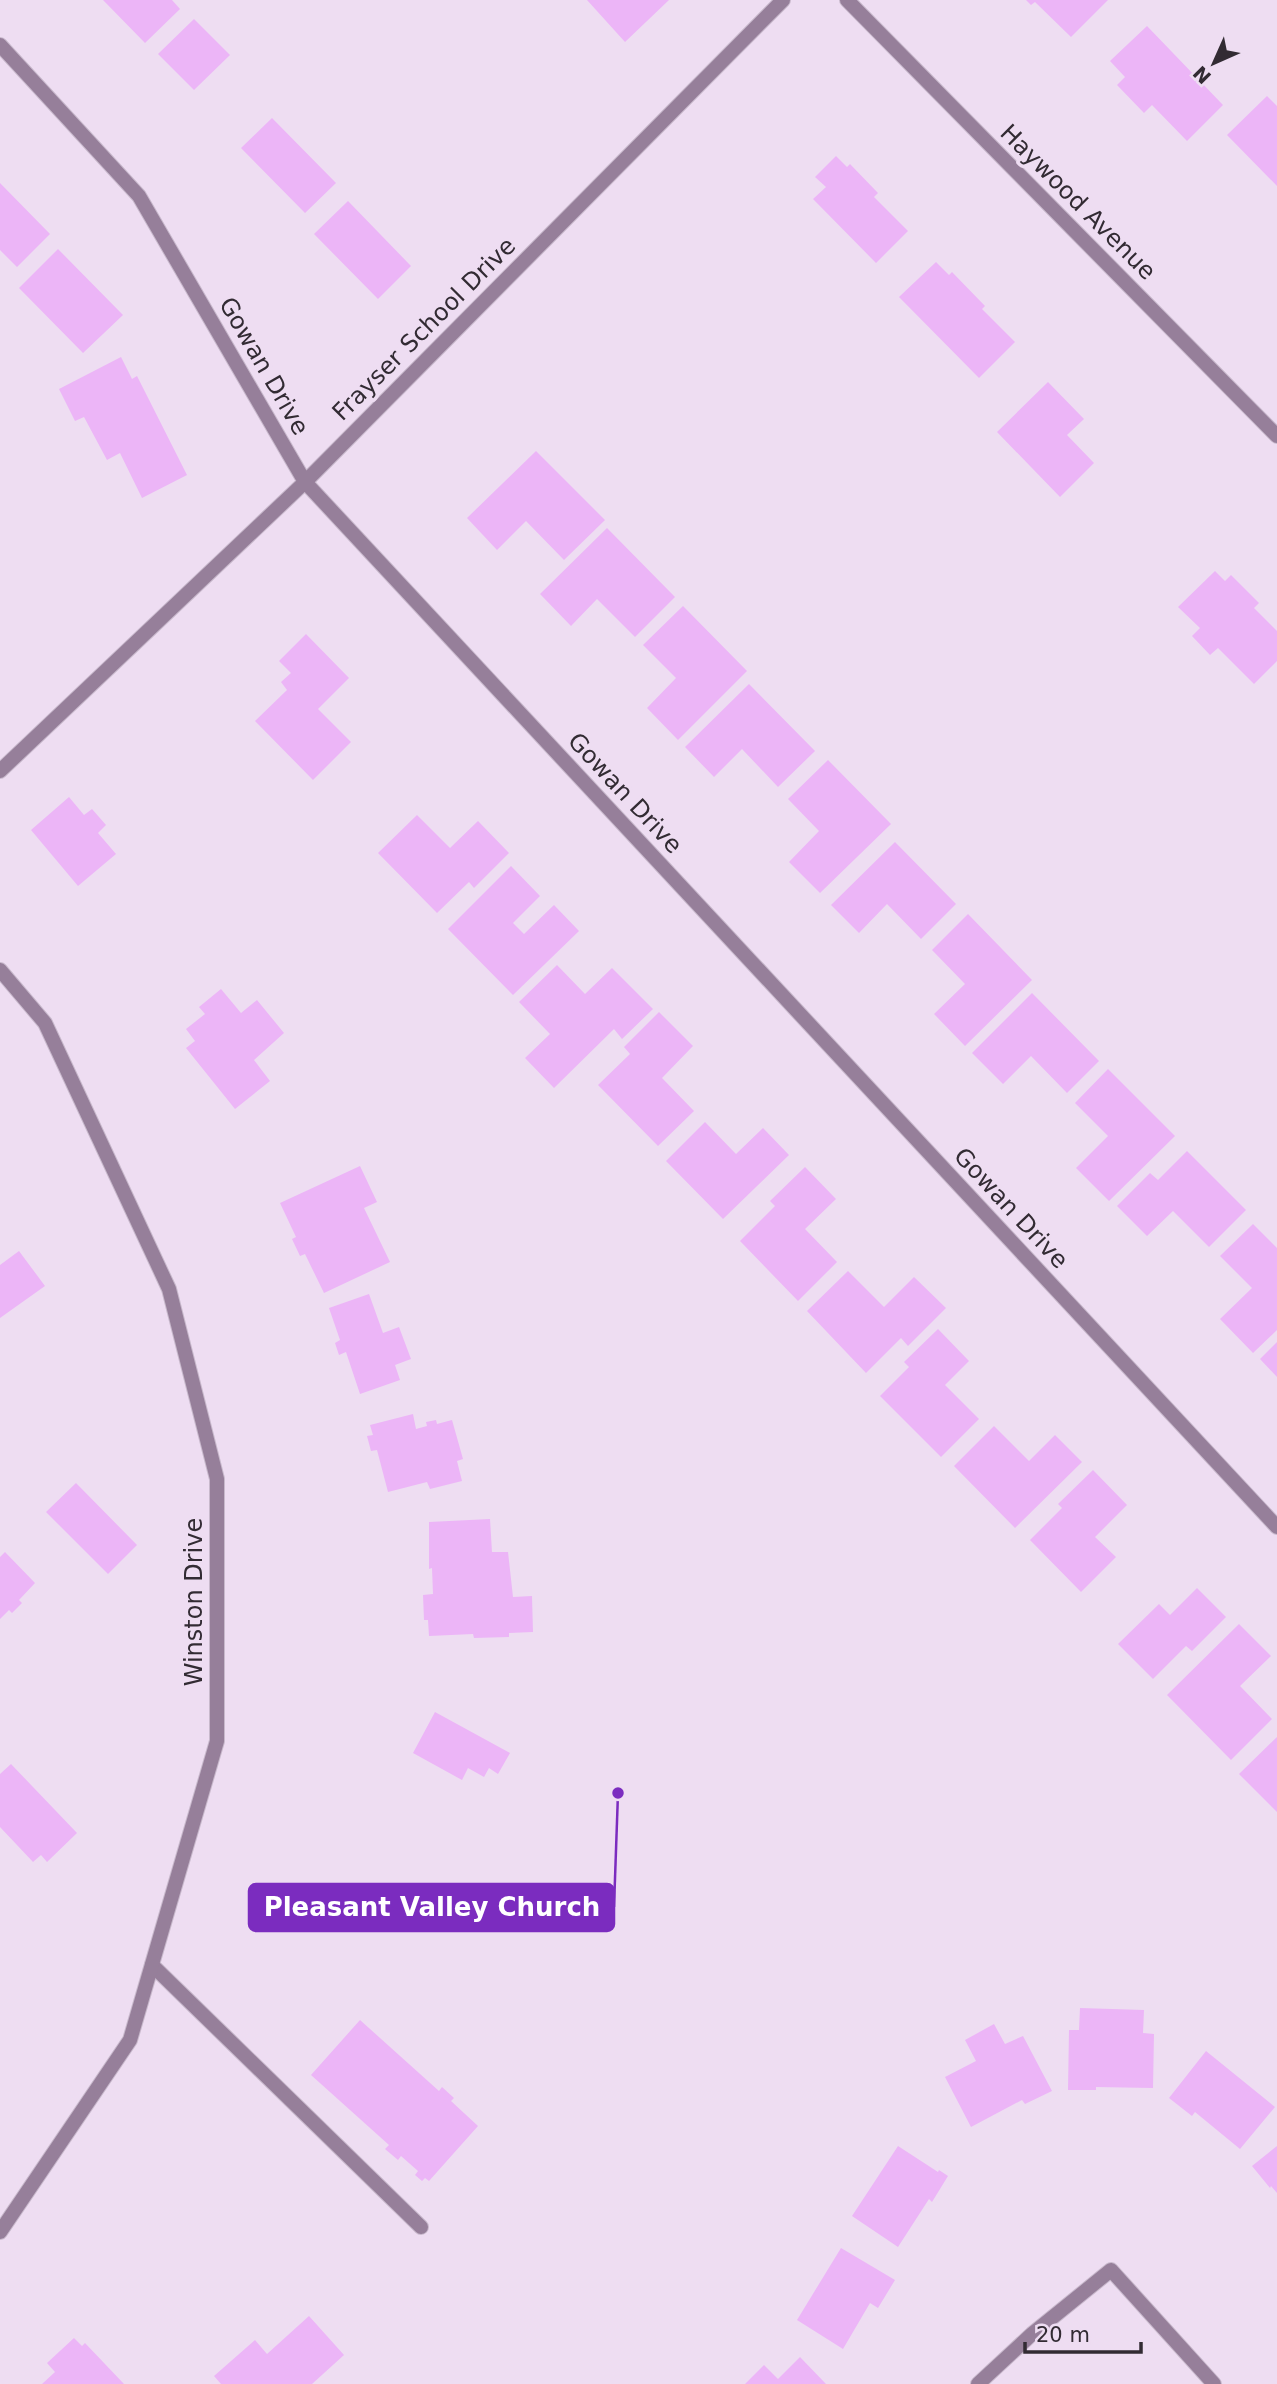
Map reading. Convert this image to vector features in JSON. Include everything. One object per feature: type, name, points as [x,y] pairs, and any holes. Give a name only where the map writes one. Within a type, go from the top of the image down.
[{"type":"street","name":"Frayser School Drive","points":[[0,771],[305,482],[783,0]]},
{"type":"street","name":"Haywood Avenue","points":[[847,0],[1277,436]]},
{"type":"street","name":"Gowan Drive","points":[[0,45],[139,196],[305,482],[1277,1527]]},
{"type":"street","name":"Winston Drive","points":[[0,970],[45,1023],[169,1289],[217,1479],[217,1741],[130,2039],[0,2232]]},
{"type":"street","points":[[152,1965],[421,2227]]},
{"type":"street","points":[[978,2384],[1032,2334],[1111,2270],[1214,2384]]},
{"type":"building","points":[[103,0],[172,0],[180,9],[145,43]]},
{"type":"building","points":[[587,0],[669,0],[625,42]]},
{"type":"building","points":[[1026,0],[1108,0],[1071,37],[1035,2],[1031,5]]},
{"type":"building","points":[[194,19],[230,55],[194,90],[158,54]]},
{"type":"building","points":[[1147,26],[1223,105],[1187,141],[1152,105],[1144,113],[1117,85],[1125,77],[1110,61]]},
{"type":"building","points":[[1267,96],[1277,106],[1277,186],[1227,135]]},
{"type":"building","points":[[272,118],[336,183],[305,213],[241,148]]},
{"type":"building","points":[[836,156],[847,167],[850,164],[878,193],[874,197],[908,231],[876,263],[813,199],[826,187],[815,177]]},
{"type":"building","points":[[0,183],[50,234],[17,267],[0,250]]},
{"type":"building","points":[[348,201],[411,266],[378,299],[314,234]]},
{"type":"building","points":[[58,249],[123,315],[83,353],[19,288]]},
{"type":"building","points":[[936,262],[949,275],[952,272],[985,306],[982,309],[1015,342],[979,378],[899,297]]},
{"type":"building","points":[[121,357],[132,379],[137,376],[187,475],[142,498],[120,453],[107,460],[84,417],[75,421],[59,389]]},
{"type":"building","points":[[1048,382],[1084,419],[1067,435],[1094,463],[1060,497],[997,432]]},
{"type":"building","points":[[536,451],[605,520],[564,560],[526,521],[497,550],[467,518]]},
{"type":"building","points":[[607,528],[675,597],[635,637],[597,599],[571,626],[540,594]]},
{"type":"building","points":[[1215,571],[1225,581],[1231,575],[1259,603],[1254,608],[1277,631],[1277,661],[1254,684],[1218,648],[1210,655],[1192,636],[1200,628],[1178,607]]},
{"type":"building","points":[[683,606],[747,671],[678,740],[647,708],[676,678],[643,645]]},
{"type":"building","points":[[306,634],[349,678],[318,709],[351,742],[313,780],[255,721],[287,690],[281,682],[291,673],[279,661]]},
{"type":"building","points":[[749,684],[815,751],[778,787],[742,749],[714,777],[685,747]]},
{"type":"building","points":[[828,760],[891,824],[820,893],[789,862],[819,831],[788,799]]},
{"type":"building","points":[[69,797],[84,815],[92,809],[106,825],[98,833],[116,854],[78,886],[31,830]]},
{"type":"building","points":[[417,815],[450,848],[478,821],[509,853],[474,888],[469,882],[437,913],[378,853]]},
{"type":"building","points":[[895,842],[956,904],[921,939],[887,904],[859,933],[831,905]]},
{"type":"building","points":[[511,866],[540,896],[513,923],[524,934],[554,905],[579,931],[513,995],[448,929]]},
{"type":"building","points":[[968,914],[1032,980],[965,1046],[934,1014],[965,984],[932,950]]},
{"type":"building","points":[[557,965],[585,994],[612,968],[653,1009],[622,1039],[614,1029],[554,1088],[525,1058],[550,1034],[519,1002]]},
{"type":"building","points":[[221,989],[241,1013],[257,1000],[284,1033],[254,1060],[270,1081],[235,1109],[186,1048],[195,1041],[186,1029],[205,1014],[199,1007]]},
{"type":"building","points":[[1032,993],[1099,1061],[1067,1093],[1031,1056],[1003,1084],[972,1053]]},
{"type":"building","points":[[659,1012],[693,1046],[662,1078],[694,1111],[658,1146],[598,1085],[630,1054],[624,1047]]},
{"type":"building","points":[[1108,1069],[1175,1136],[1109,1201],[1076,1168],[1108,1136],[1075,1103]]},
{"type":"building","points":[[705,1122],[736,1154],[763,1128],[789,1155],[723,1219],[666,1161]]},
{"type":"building","points":[[1187,1151],[1246,1210],[1209,1247],[1173,1211],[1147,1236],[1117,1206],[1150,1173],[1158,1180]]},
{"type":"building","points":[[360,1166],[377,1202],[364,1208],[390,1262],[324,1293],[305,1254],[300,1256],[292,1239],[296,1237],[280,1203]]},
{"type":"building","points":[[805,1167],[836,1199],[805,1229],[837,1262],[798,1301],[740,1241],[775,1206],[770,1201]]},
{"type":"building","points":[[1253,1224],[1277,1248],[1277,1330],[1253,1353],[1220,1319],[1252,1288],[1220,1256]]},
{"type":"building","points":[[19,1251],[45,1286],[0,1318],[0,1265]]},
{"type":"building","points":[[848,1271],[884,1307],[914,1277],[946,1308],[908,1346],[901,1338],[866,1373],[807,1311]]},
{"type":"building","points":[[369,1294],[383,1333],[399,1327],[411,1359],[395,1365],[400,1380],[360,1394],[346,1352],[339,1355],[335,1343],[340,1340],[329,1308]]},
{"type":"building","points":[[938,1329],[969,1361],[945,1385],[979,1419],[941,1457],[880,1396],[909,1367],[904,1362]]},
{"type":"building","points":[[1277,1342],[1277,1377],[1260,1359]]},
{"type":"building","points":[[413,1414],[416,1429],[427,1426],[426,1422],[436,1420],[437,1424],[452,1420],[463,1459],[457,1461],[462,1481],[430,1489],[427,1482],[388,1492],[377,1450],[371,1451],[367,1436],[373,1435],[370,1425]]},
{"type":"building","points":[[994,1426],[1029,1461],[1055,1435],[1082,1462],[1015,1528],[954,1466]]},
{"type":"building","points":[[1093,1470],[1127,1505],[1095,1537],[1116,1557],[1081,1592],[1030,1540],[1062,1508],[1058,1504]]},
{"type":"building","points":[[76,1483],[137,1545],[108,1574],[46,1512]]},
{"type":"building","points":[[490,1519],[492,1552],[508,1552],[513,1597],[532,1596],[533,1632],[509,1633],[509,1637],[474,1638],[473,1634],[429,1636],[428,1620],[424,1620],[423,1595],[433,1594],[432,1568],[429,1569],[429,1522]]},
{"type":"building","points":[[5,1552],[35,1583],[19,1600],[22,1603],[12,1613],[9,1610],[0,1619],[0,1557]]},
{"type":"building","points":[[1197,1588],[1226,1617],[1192,1651],[1186,1646],[1153,1679],[1118,1644],[1159,1604],[1170,1615]]},
{"type":"building","points":[[1239,1624],[1271,1656],[1240,1686],[1272,1719],[1231,1760],[1167,1695]]},
{"type":"building","points":[[435,1712],[510,1753],[498,1774],[489,1768],[484,1777],[468,1768],[462,1780],[413,1753]]},
{"type":"building","points":[[1277,1737],[1277,1812],[1239,1774]]},
{"type":"building","points":[[11,1764],[77,1833],[47,1862],[41,1855],[33,1862],[0,1827],[0,1774]]},
{"type":"building","points":[[1080,2008],[1144,2010],[1143,2033],[1154,2034],[1153,2088],[1096,2087],[1096,2090],[1068,2090],[1069,2030],[1079,2030]]},
{"type":"building","points":[[360,2020],[439,2091],[442,2087],[454,2098],[451,2101],[478,2126],[429,2181],[425,2178],[422,2181],[415,2175],[418,2171],[401,2156],[398,2160],[385,2149],[389,2145],[311,2075]]},
{"type":"building","points":[[994,2024],[1005,2044],[1023,2036],[1052,2091],[1025,2104],[1022,2100],[971,2127],[945,2077],[976,2061],[965,2040]]},
{"type":"building","points":[[1206,2051],[1275,2107],[1240,2149],[1195,2112],[1192,2116],[1169,2098]]},
{"type":"building","points":[[898,2146],[948,2176],[932,2202],[929,2199],[898,2247],[852,2216]]},
{"type":"building","points":[[1277,2146],[1277,2193],[1252,2166]]},
{"type":"building","points":[[841,2248],[895,2280],[878,2308],[870,2303],[843,2349],[797,2320]]},
{"type":"building","points":[[309,2316],[344,2355],[312,2384],[221,2384],[214,2376],[255,2340],[267,2354]]},
{"type":"building","points":[[74,2338],[82,2346],[85,2343],[124,2384],[42,2384],[55,2372],[47,2363]]},
{"type":"building","points":[[800,2357],[826,2384],[745,2384],[764,2365],[778,2379]]},
{"type":"place","name":"Pleasant Valley Church","points":[[618,1793]]}]
